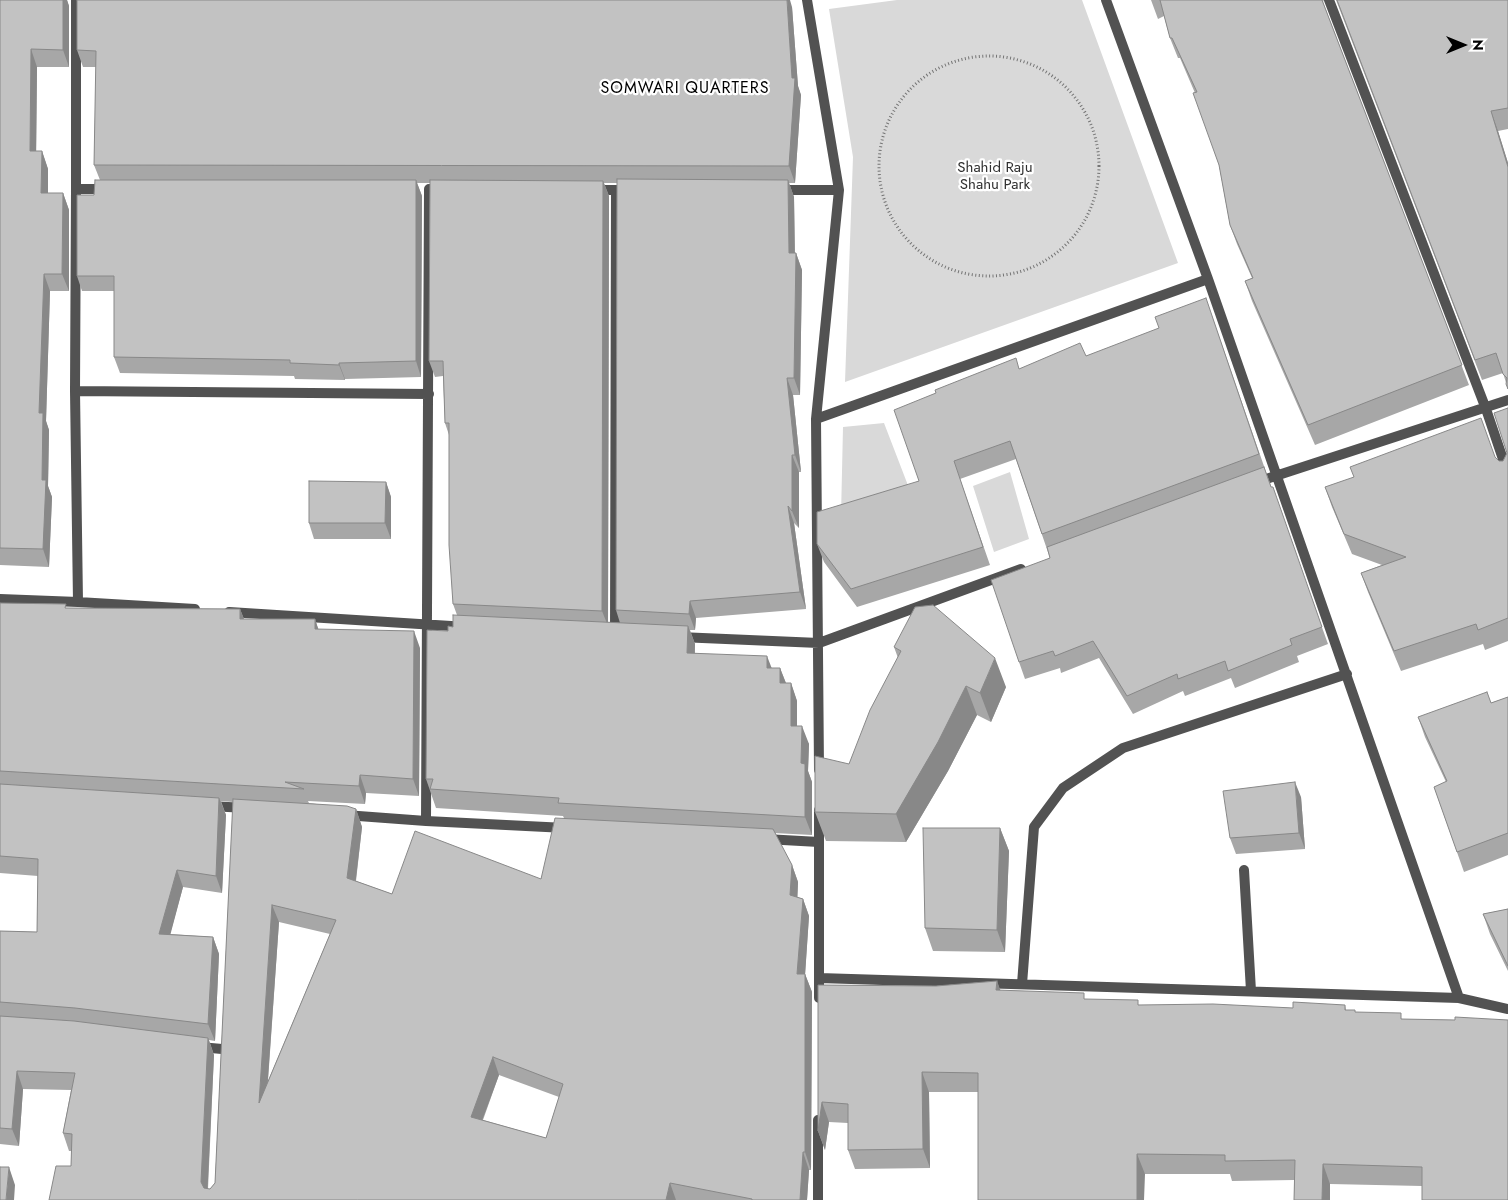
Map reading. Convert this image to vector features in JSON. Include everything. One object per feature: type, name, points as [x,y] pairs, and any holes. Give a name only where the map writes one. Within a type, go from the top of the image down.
[{"type":"street","points":[[76,0],[75,391],[78,602]]},
{"type":"street","points":[[808,0],[839,190],[816,418],[819,783]]},
{"type":"street","points":[[1106,0],[1208,279],[1348,674],[1459,998]]},
{"type":"street","points":[[1329,0],[1486,409],[1508,474]]},
{"type":"street","points":[[76,189],[116,189]]},
{"type":"street","points":[[426,820],[429,394],[424,189],[459,189]]},
{"type":"street","points":[[587,190],[645,190]]},
{"type":"street","points":[[615,634],[616,190]]},
{"type":"street","points":[[771,190],[839,190]]},
{"type":"street","points":[[816,418],[1208,279]]},
{"type":"street","points":[[75,391],[429,394]]},
{"type":"street","points":[[1248,485],[1486,409],[1508,400]]},
{"type":"street","points":[[664,636],[819,644],[1034,564]]},
{"type":"street","points":[[0,599],[78,602],[476,627]]},
{"type":"street","points":[[1022,984],[1034,826],[1063,788],[1123,748],[1348,674]]},
{"type":"street","points":[[819,802],[819,1007]]},
{"type":"street","points":[[204,806],[233,812],[252,809]]},
{"type":"street","points":[[330,814],[574,829]]},
{"type":"street","points":[[751,838],[819,842]]},
{"type":"street","points":[[1244,870],[1251,991]]},
{"type":"street","points":[[819,978],[1459,998],[1508,1009]]},
{"type":"street","points":[[194,1046],[222,1044],[222,1063]]},
{"type":"street","points":[[818,1113],[818,1200]]},
{"type":"path","points":[[984,55],[1022,60],[1061,82],[1092,125],[1100,172],[1096,195],[1080,230],[1040,265],[988,277],[938,265],[908,242],[887,209],[879,178],[882,139],[902,98],[922,77],[961,58],[984,55]]},
{"type":"green space","name":"Shahid Raju Shahu Park","points":[[897,0],[1082,0],[1178,263],[845,382],[853,157],[829,9]]},
{"type":"green space","points":[[884,423],[909,488],[841,516],[843,427]]},
{"type":"green space","points":[[1010,472],[1029,539],[994,552],[973,486]]},
{"type":"building","points":[[0,0],[63,0],[63,50],[31,49],[30,151],[42,151],[41,193],[63,193],[62,274],[44,274],[39,413],[43,413],[42,480],[46,480],[43,549],[0,548]]},
{"type":"building","points":[[77,0],[787,0],[792,78],[795,78],[789,166],[94,165],[96,51],[77,50]]},
{"type":"building","points":[[1160,0],[1322,0],[1462,365],[1308,425],[1245,281],[1253,278],[1230,225],[1219,165],[1193,93],[1197,92],[1172,38],[1170,38]]},
{"type":"building","points":[[1337,0],[1508,0],[1508,108],[1491,111],[1508,167],[1508,389],[1506,384],[1507,378],[1503,374],[1496,353],[1475,360]]},
{"type":"building","points":[[617,179],[788,180],[789,253],[796,253],[794,378],[787,378],[795,455],[792,455],[792,511],[788,506],[800,592],[690,601],[689,614],[616,610]]},
{"type":"building","points":[[95,180],[416,180],[416,361],[339,363],[339,365],[290,363],[290,360],[114,357],[114,276],[77,276],[77,195],[94,195]]},
{"type":"building","points":[[430,180],[603,181],[602,611],[453,604],[449,545],[449,423],[445,423],[443,361],[429,361]]},
{"type":"building","points":[[1206,298],[1259,454],[1042,534],[1010,441],[954,461],[983,547],[851,589],[817,544],[817,512],[919,481],[894,410],[936,393],[935,390],[1016,358],[1019,369],[1080,343],[1086,356],[1159,328],[1155,317]]},
{"type":"building","points":[[1508,408],[1508,618],[1478,630],[1476,624],[1394,651],[1361,573],[1406,557],[1344,534],[1325,487],[1354,477],[1350,467],[1481,418],[1495,457],[1499,461],[1503,461],[1507,453],[1494,413]]},
{"type":"building","points":[[1264,467],[1271,487],[1273,487],[1322,627],[1290,639],[1292,645],[1228,671],[1225,661],[1178,679],[1177,674],[1127,696],[1093,641],[1055,656],[1053,651],[1019,662],[991,580],[1050,558],[1047,547]]},
{"type":"building","points":[[309,481],[386,482],[385,523],[309,523]]},
{"type":"building","points":[[0,603],[66,604],[65,608],[240,609],[240,619],[315,619],[315,629],[414,631],[413,779],[360,775],[359,786],[285,782],[304,789],[0,771]]},
{"type":"building","points":[[933,605],[995,658],[980,693],[966,686],[938,742],[896,814],[815,812],[815,756],[849,764],[870,710],[901,651],[894,647],[915,607]]},
{"type":"building","points":[[453,615],[688,626],[687,653],[767,656],[767,668],[780,668],[780,683],[791,683],[791,726],[802,726],[801,763],[805,764],[805,817],[558,803],[559,798],[430,789],[433,779],[426,779],[427,630],[448,631],[448,626],[453,627]]},
{"type":"building","points":[[1487,692],[1491,703],[1508,697],[1508,833],[1457,852],[1434,787],[1447,781],[1418,717]]},
{"type":"building","points":[[1295,782],[1299,833],[1230,838],[1223,791]]},
{"type":"building","points":[[0,784],[219,798],[216,876],[177,870],[159,934],[213,937],[208,1024],[75,1008],[0,1002],[0,931],[37,932],[38,859],[0,856]]},
{"type":"building","points":[[233,799],[347,806],[356,809],[347,878],[392,894],[415,831],[541,879],[555,818],[773,829],[792,865],[790,895],[803,899],[797,974],[805,974],[805,1152],[803,1152],[800,1200],[752,1200],[670,1183],[666,1200],[49,1200],[56,1166],[71,1166],[72,1134],[63,1133],[75,1073],[17,1071],[12,1129],[0,1128],[0,1016],[74,1021],[208,1038],[201,1182],[204,1188],[210,1189],[215,1183]],"holes":[[[272,905],[336,920],[259,1103]],[[493,1057],[563,1084],[546,1138],[471,1117]]]},
{"type":"building","points":[[923,828],[1000,828],[997,930],[925,928]]},
{"type":"building","points":[[1508,909],[1508,966],[1483,914]]},
{"type":"building","points":[[997,981],[996,990],[1084,993],[1084,999],[1138,1000],[1138,1005],[1213,1004],[1293,1008],[1293,1002],[1345,1005],[1345,1010],[1355,1010],[1355,1012],[1401,1013],[1401,1019],[1455,1020],[1455,1017],[1508,1020],[1508,1200],[1422,1200],[1422,1167],[1323,1164],[1322,1200],[1294,1200],[1295,1160],[1225,1161],[1225,1155],[1137,1154],[1137,1200],[978,1200],[978,1073],[922,1072],[923,1149],[848,1150],[848,1104],[822,1102],[818,1131],[818,985],[936,986]]},
{"type":"building","points":[[0,1167],[9,1167],[6,1200],[0,1200]]},
{"type":"district","name":"SOMWARI QUARTERS","points":[[685,89]]}]
